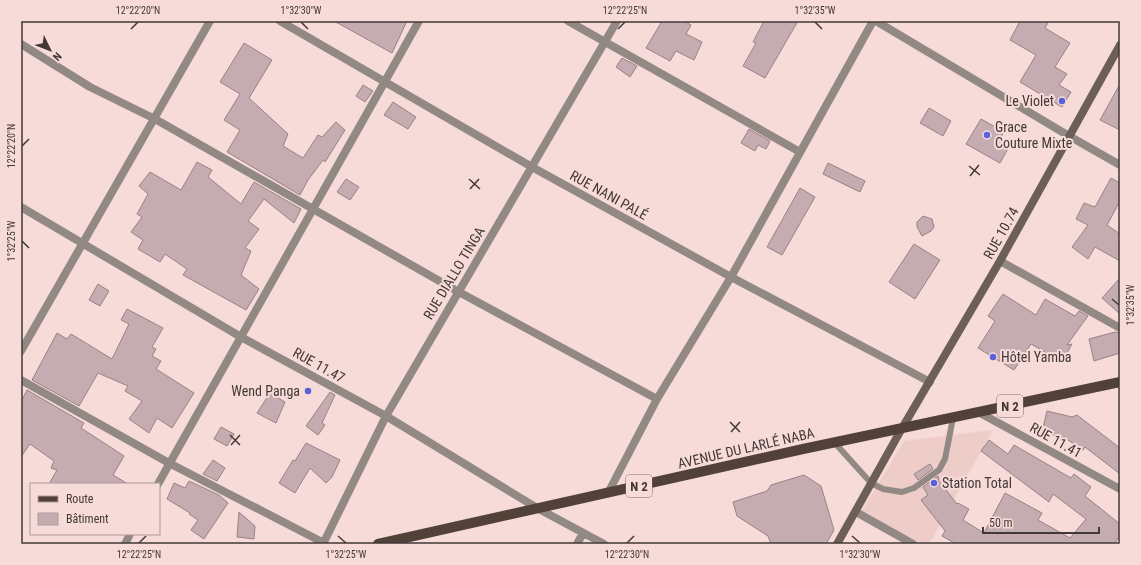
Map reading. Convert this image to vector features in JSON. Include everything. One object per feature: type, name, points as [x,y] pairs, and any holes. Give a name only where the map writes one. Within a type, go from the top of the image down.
[{"type":"main road","name":"RUE 10.74","points":[[837,544],[901,430],[1000,261],[1120,46]]},
{"type":"main road","name":"AVENUE DU LARLÉ NABA","points":[[381,544],[834,442],[901,430],[1120,382]]},
{"type":"street","points":[[21,351],[210,21]]},
{"type":"street","name":"RUE NANI PALÉ","points":[[280,21],[532,167],[731,277],[930,382]]},
{"type":"street","points":[[159,483],[242,338],[419,21]]},
{"type":"street","points":[[568,21],[800,152]]},
{"type":"street","name":"RUE DIALLO TINGA","points":[[324,544],[386,416],[457,291],[532,167],[617,21]]},
{"type":"street","points":[[608,493],[657,400],[731,277],[874,21],[1120,165]]},
{"type":"street","points":[[21,44],[90,87],[155,119],[313,211],[657,400]]},
{"type":"street","name":"RUE 11.47","points":[[21,207],[242,338],[386,416],[536,508],[604,544]]},
{"type":"street","points":[[1000,261],[1120,328]]},
{"type":"street","points":[[21,380],[169,464],[324,544]]},
{"type":"street","name":"RUE 11.41","points":[[980,413],[1120,490]]},
{"type":"street","points":[[856,512],[913,544]]},
{"type":"street","points":[[577,544],[583,533]]},
{"type":"street","points":[[125,544],[130,535]]},
{"type":"lane","points":[[834,442],[871,483],[883,489],[902,492],[914,488],[935,475],[939,470],[944,459],[953,418]]},
{"type":"shaded area","points":[[993,430],[929,544],[916,544],[861,512],[904,441]]},
{"type":"building","points":[[334,21],[407,21],[392,53]]},
{"type":"building","points":[[662,21],[684,21],[691,25],[686,34],[702,42],[694,60],[676,51],[670,61],[646,48]]},
{"type":"building","points":[[764,21],[798,21],[765,78],[743,66],[756,43],[753,42]]},
{"type":"building","points":[[1020,21],[1049,21],[1045,28],[1070,43],[1055,67],[1067,74],[1059,85],[1071,92],[1062,107],[1020,82],[1036,55],[1010,40]]},
{"type":"building","points":[[244,43],[272,60],[249,98],[288,134],[283,146],[303,158],[318,135],[322,137],[336,122],[345,130],[325,162],[323,160],[308,180],[300,195],[227,152],[240,130],[224,120],[240,94],[220,82]]},
{"type":"building","points":[[622,58],[637,66],[630,77],[616,67]]},
{"type":"building","points":[[1120,84],[1120,130],[1100,120]]},
{"type":"building","points":[[363,85],[373,91],[365,102],[356,96]]},
{"type":"building","points":[[393,102],[416,117],[408,129],[384,115]]},
{"type":"building","points":[[929,108],[951,121],[943,136],[920,123]]},
{"type":"building","points":[[981,119],[1004,132],[999,140],[1010,145],[1000,163],[966,144]]},
{"type":"building","points":[[749,129],[770,141],[766,149],[758,145],[755,151],[741,143]]},
{"type":"building","points":[[197,162],[212,170],[208,177],[241,204],[254,182],[301,209],[294,223],[264,199],[248,221],[259,229],[245,248],[251,251],[241,275],[259,289],[246,310],[183,275],[187,269],[165,254],[160,262],[138,249],[143,240],[131,232],[142,217],[137,214],[148,194],[139,186],[150,172],[181,190]]},
{"type":"building","points":[[828,163],[865,181],[860,192],[823,174]]},
{"type":"building","points":[[1111,178],[1120,183],[1120,201],[1107,225],[1120,234],[1120,261],[1095,247],[1088,259],[1072,247],[1088,225],[1076,219],[1084,203],[1095,207]]},
{"type":"building","points":[[346,179],[359,187],[350,200],[337,192]]},
{"type":"building","points":[[800,188],[815,197],[782,255],[767,247]]},
{"type":"building","points":[[923,216],[932,219],[934,227],[931,231],[922,236],[917,227],[917,222]]},
{"type":"building","points":[[914,244],[940,260],[915,299],[889,282]]},
{"type":"building","points":[[1120,278],[1120,314],[1102,298]]},
{"type":"building","points":[[98,284],[109,291],[100,306],[89,300]]},
{"type":"building","points":[[1003,294],[1036,315],[1045,299],[1075,316],[1079,311],[1088,316],[1067,345],[1072,344],[1062,362],[1031,344],[1014,370],[978,348],[995,321],[988,316]]},
{"type":"building","points":[[127,309],[163,328],[152,347],[156,349],[152,356],[161,361],[156,369],[194,393],[172,428],[157,418],[149,433],[129,419],[142,401],[125,391],[128,386],[98,373],[79,406],[32,380],[57,333],[67,339],[71,334],[112,359],[129,324],[121,320]]},
{"type":"building","points":[[1115,332],[1120,333],[1120,353],[1094,361],[1089,339]]},
{"type":"building","points":[[27,390],[84,423],[81,428],[124,456],[113,475],[126,483],[50,483],[57,470],[51,468],[54,461],[30,444],[21,457],[21,402]]},
{"type":"building","points":[[330,392],[335,395],[322,423],[325,425],[318,435],[306,426]]},
{"type":"building","points":[[270,393],[285,402],[276,423],[257,413]]},
{"type":"building","points":[[1047,411],[1072,417],[1077,415],[1120,448],[1120,474],[1085,447],[1083,450],[1065,438],[1042,432]]},
{"type":"building","points":[[221,427],[234,434],[227,446],[214,439]]},
{"type":"building","points":[[989,440],[1008,454],[1014,445],[1071,478],[1074,474],[1091,487],[1085,496],[1120,524],[1120,536],[1114,544],[956,544],[942,536],[945,531],[921,500],[928,495],[923,487],[938,476],[938,480],[957,504],[958,503],[969,509],[963,520],[984,533],[1005,493],[1042,513],[1038,520],[1070,538],[1086,519],[1053,494],[1049,502],[981,451]]},
{"type":"building","points":[[306,443],[340,460],[332,477],[326,483],[310,468],[295,493],[279,483],[293,460],[295,461]]},
{"type":"building","points":[[213,460],[225,468],[217,481],[203,474]]},
{"type":"building","points":[[930,464],[933,469],[918,480],[914,474]]},
{"type":"building","points":[[804,475],[821,486],[834,530],[826,544],[771,544],[768,536],[737,516],[733,502],[767,491],[771,485]]},
{"type":"building","points":[[189,481],[219,495],[228,503],[204,539],[191,530],[198,520],[189,514],[190,513],[167,499],[174,483],[185,488]]},
{"type":"building","points":[[239,512],[255,526],[254,539],[237,537]]},
{"type":"place","name":"Le Violet","points":[[1062,101]]},
{"type":"place","name":"Grace Couture Mixte","points":[[987,135]]},
{"type":"place","name":"Hôtel Yamba","points":[[993,357]]},
{"type":"place","name":"Wend Panga","points":[[308,391]]},
{"type":"place","name":"Station Total","points":[[934,483]]}]
